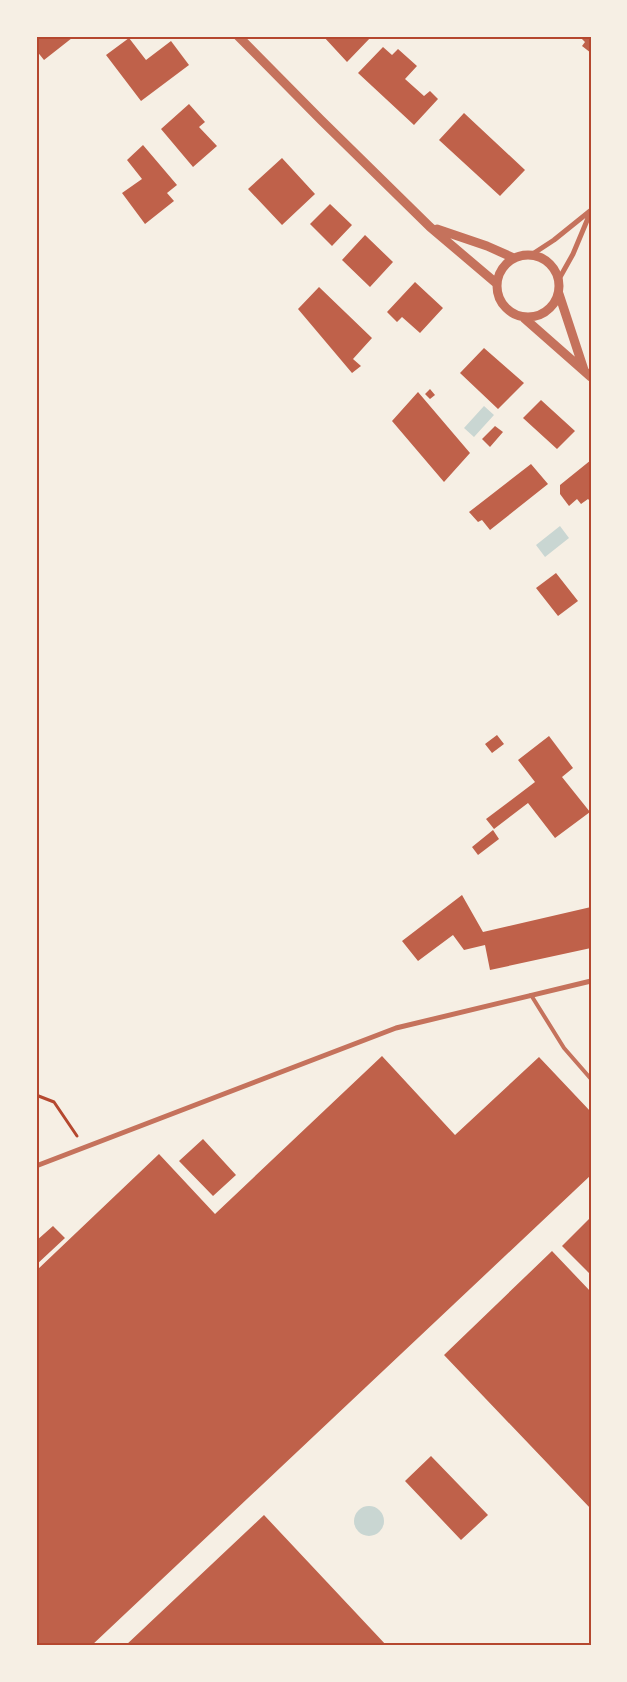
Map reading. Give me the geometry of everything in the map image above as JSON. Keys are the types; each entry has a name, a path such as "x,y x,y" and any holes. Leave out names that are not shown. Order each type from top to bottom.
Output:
{"street":[{"path":"238,36 327,127 430,227 496,283"},
{"path":"530,255 554,240 591,211"},
{"path":"559,278 591,211"},
{"path":"430,227 487,246 514,258"},
{"path":"522,255 540,257 555,269 559,278 559,294 587,374 524,318 512,314 503,306 498,295 496,283 502,268 514,258 522,255"},
{"path":"524,318 539,316 552,308 559,294"},
{"path":"36,1166 396,1028 591,981"}],"lane":[{"path":"531,995 564,1048 591,1079"}],"path":[{"path":"36,1095 54,1102 85,1147"}],"shaded area":[{"path":"484,406 494,415 474,437 464,428"},
{"path":"560,526 569,538 545,557 536,545"},
{"path":"369,1506 375,1507 383,1515 383,1527 375,1535 369,1536 363,1535 355,1527 354,1521 355,1515 363,1507"}],"building":[{"path":"36,36 71,36 72,38 44,60 36,50"},
{"path":"323,36 372,36 347,62"},
{"path":"579,36 591,36 591,53 582,46 585,42"},
{"path":"129,38 146,60 171,41 189,65 141,101 106,55"},
{"path":"383,47 392,55 398,49 417,66 405,79 424,96 430,91 438,99 414,125 358,73"},
{"path":"189,104 205,122 199,127 217,146 193,167 161,129"},
{"path":"464,113 525,170 500,196 439,140"},
{"path":"143,145 177,185 167,193 174,201 145,224 122,193 142,179 127,160"},
{"path":"282,158 315,194 282,225 248,189"},
{"path":"330,204 352,225 332,246 310,224"},
{"path":"365,235 393,262 370,287 342,260"},
{"path":"415,282 443,308 420,333 402,317 397,322 387,312"},
{"path":"319,287 372,338 353,359 361,366 352,373 298,309"},
{"path":"484,348 524,383 498,409 460,373"},
{"path":"430,389 435,395 430,399 425,394"},
{"path":"418,392 470,453 444,482 392,421"},
{"path":"541,400 575,431 557,449 523,418"},
{"path":"495,426 503,432 490,447 482,439"},
{"path":"591,460 591,502 588,499 581,504 577,499 569,506 560,494 560,485"},
{"path":"531,464 548,484 490,530 482,520 478,522 469,512"},
{"path":"556,573 578,601 558,616 536,588"},
{"path":"497,735 504,744 492,753 485,744"},
{"path":"549,736 573,768 562,777 590,812 555,838 528,803 494,829 486,819 535,782 518,760"},
{"path":"493,830 499,839 478,855 472,847"},
{"path":"462,895 483,932 591,907 591,948 490,970 485,945 464,950 453,935 418,961 402,941"},
{"path":"382,1056 455,1135 539,1057 591,1112 591,1175 91,1646 36,1646 36,1271 159,1154 215,1214"},
{"path":"203,1139 236,1175 213,1196 179,1161"},
{"path":"591,1217 591,1275 562,1246"},
{"path":"53,1226 65,1238 36,1265 36,1241"},
{"path":"552,1251 591,1292 591,1509 444,1355"},
{"path":"431,1456 488,1515 461,1540 405,1481"},
{"path":"264,1515 387,1646 125,1646"}]}
